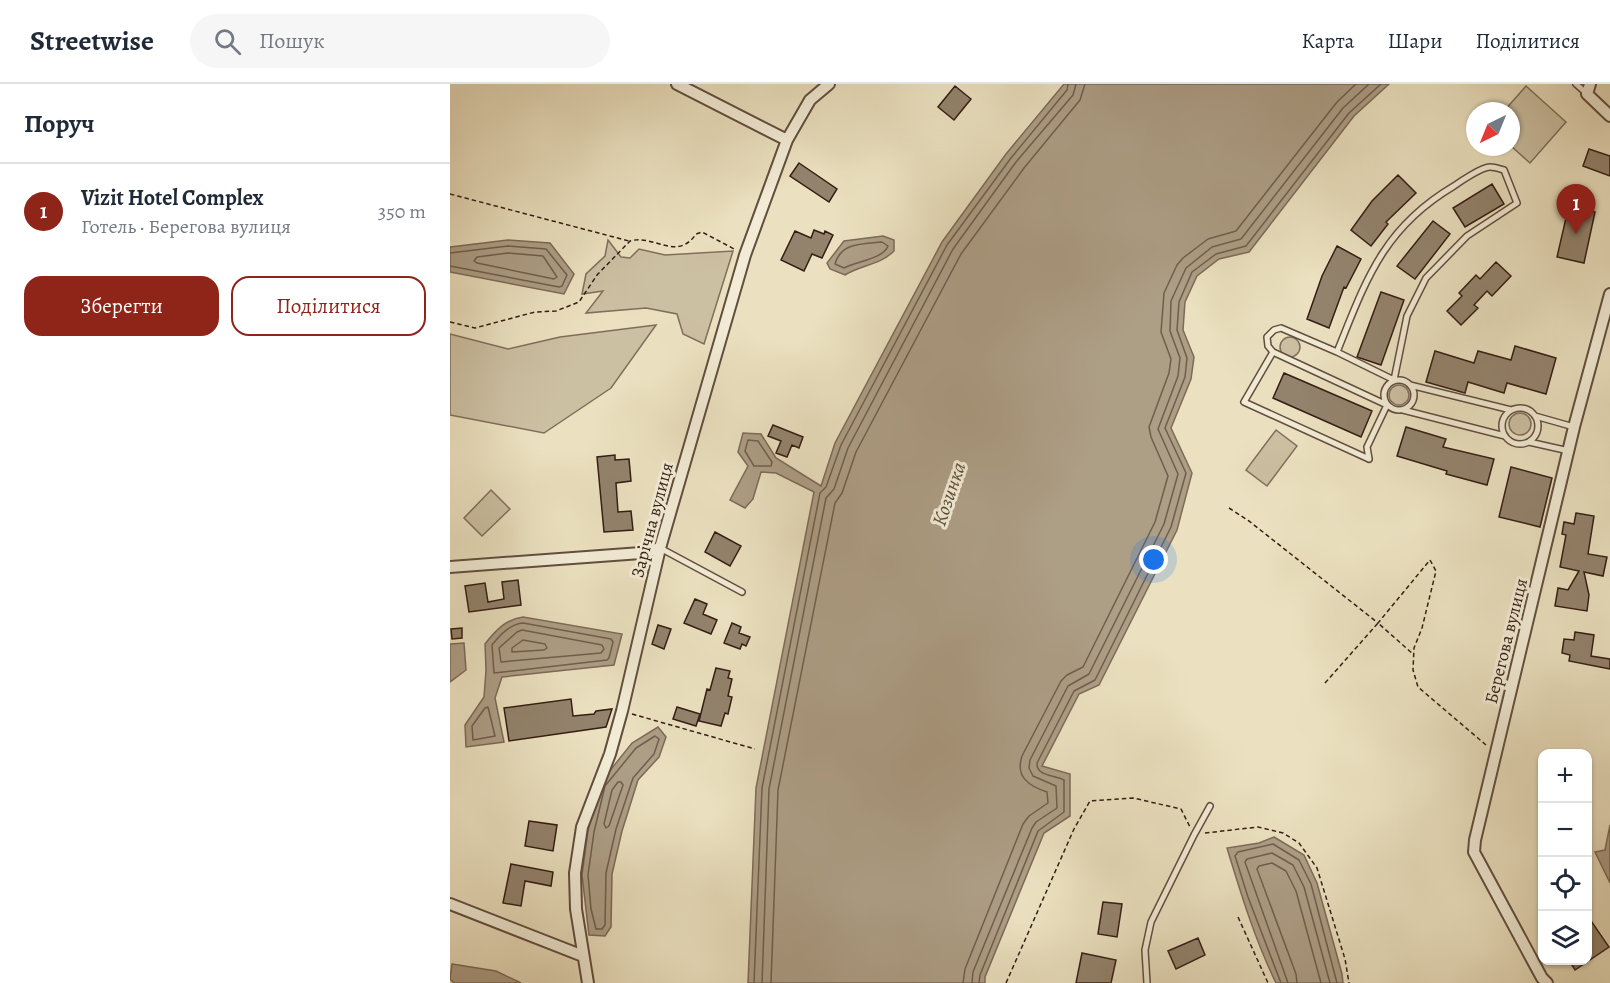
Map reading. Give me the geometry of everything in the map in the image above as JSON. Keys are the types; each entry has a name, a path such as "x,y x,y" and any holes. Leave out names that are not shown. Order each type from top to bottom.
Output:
{"street":[{"path":"677,84 787,140"},
{"name":"Зарічна вулиця","path":"588,983 576,909 577,854 582,827 610,754 660,548 745,255 787,140 810,100 829,84"},
{"path":"1589,89 1610,116"},
{"name":"Берегова вулиця","path":"1547,983 1542,978 1474,852 1475,840 1574,427 1610,294"},
{"path":"450,567 640,553 660,548"},
{"path":"450,904 583,956"}],"lane":[{"path":"1576,84 1589,89"},
{"path":"1273,352 1244,402 1369,459 1367,447 1387,405 1384,391 1394,380 1407,316 1426,278 1467,236 1517,202 1504,170 1489,167 1457,184 1430,200 1405,224 1378,258 1366,280 1337,352"},
{"path":"1511,410 1410,385 1403,380 1394,380 1281,328 1274,330 1267,337 1268,346 1273,352 1395,410 1505,436 1519,444 1529,442 1569,451"},
{"path":"1402,410 1411,404 1413,399 1414,394 1410,385"},
{"path":"1505,436 1504,418 1516,408 1527,409 1535,416 1574,427"},
{"path":"1529,442 1537,433 1535,416"},
{"path":"660,548 742,592"},
{"path":"1147,983 1145,950 1151,922 1210,806"}],"path":[{"path":"450,194 630,241"},
{"path":"450,322 475,328 535,312 556,311 579,302 597,275 630,241 637,239 664,246 681,247 690,242 696,234 702,232 745,255"},
{"path":"1229,508 1249,521 1378,623 1413,654"},
{"path":"1324,683 1430,560 1436,571 1413,654 1413,670 1418,687 1496,753"},
{"path":"622,711 755,749"},
{"path":"1238,918 1268,983"}],"shaded area":[{"path":"1526,86 1566,122 1530,163 1520,154 1520,102 1512,102"},
{"path":"608,240 621,257 630,258 639,249 665,255 733,251 704,344 683,334 677,314 646,308 586,313 603,291 582,294 586,274 605,256"},
{"path":"656,325 611,388 544,433 450,415 450,334 508,349 560,337"},
{"path":"1290,337 1297,340 1300,347 1297,354 1290,357 1283,354 1280,347 1283,340"},
{"path":"1399,385 1406,388 1409,395 1406,402 1399,405 1392,402 1389,395 1392,388"},
{"path":"1516,413 1524,413 1531,420 1531,428 1524,435 1516,435 1509,428 1509,420"},
{"path":"1276,430 1297,446 1267,486 1246,470"},
{"path":"491,490 510,509 482,536 464,518"}],"water":[{"name":"Козинка","path":"1064,84 1389,84 1354,116 1249,252 1219,259 1197,276 1185,302 1183,330 1194,357 1191,379 1171,428 1192,473 1177,530 1099,685 1079,694 1042,766 1070,774 1070,816 1044,833 985,977 985,983 748,983 756,788 814,492 776,473 761,472 753,499 745,508 730,500 748,466 738,452 743,433 761,434 776,458 821,486 835,443 942,242 1006,154"},
{"path":"883,236 894,240 894,251 889,256 845,275 830,269 827,263 844,241"},
{"path":"508,240 550,243 574,274 564,294 450,272 450,247"},
{"path":"523,617 622,634 614,665 502,677 495,698 504,742 466,747 465,725 484,697 485,644 501,626"},
{"path":"464,643 466,670 450,682 450,644"},
{"path":"658,727 666,737 659,757 638,780 622,831 612,874 611,927 605,936 589,935 582,875 588,831 600,783 632,743"},
{"path":"1610,825 1610,883 1595,852 1605,850"},
{"path":"1274,837 1304,855 1317,883 1343,983 1276,983 1268,967 1243,900 1227,848 1259,843"},
{"path":"452,964 496,971 521,983 454,983 450,979"}],"building":[{"path":"955,86 971,99 954,120 938,107"},
{"path":"1589,149 1610,156 1610,176 1583,166"},
{"path":"799,163 837,189 829,202 790,176"},
{"path":"1398,175 1416,193 1386,222 1388,224 1371,246 1351,230 1372,201"},
{"path":"1492,184 1504,204 1465,227 1453,208"},
{"path":"1569,205 1595,212 1584,263 1557,257"},
{"path":"1433,221 1450,234 1415,279 1397,266"},
{"path":"814,230 824,234 825,231 833,235 822,258 812,254 804,271 781,260 795,231 811,238"},
{"path":"1337,246 1361,259 1346,288 1344,287 1329,328 1307,319 1322,276"},
{"path":"1496,262 1511,276 1492,296 1487,291 1474,305 1478,308 1461,325 1447,311 1462,296 1459,293 1476,275 1480,279"},
{"path":"1381,292 1404,300 1381,365 1357,357"},
{"path":"1515,346 1556,358 1546,394 1507,383 1504,393 1468,382 1465,393 1426,382 1435,351 1474,363 1478,351 1511,360"},
{"path":"1284,373 1372,411 1361,437 1273,398"},
{"path":"773,425 803,437 799,448 792,445 787,457 776,453 781,441 768,436"},
{"path":"1406,427 1446,439 1443,447 1494,459 1487,485 1446,474 1447,471 1397,456"},
{"path":"615,455 615,460 629,459 631,481 616,483 618,512 631,511 633,530 604,532 597,457"},
{"path":"1511,467 1552,478 1540,527 1499,517"},
{"path":"1576,513 1594,516 1588,554 1607,557 1603,576 1584,572 1589,595 1587,611 1555,606 1558,588 1568,590 1579,571 1560,567 1566,535 1562,534 1564,522 1574,524"},
{"path":"715,532 741,546 730,566 705,552"},
{"path":"518,580 521,605 469,612 465,586 485,583 488,602 504,599 502,582"},
{"path":"695,599 707,604 703,614 717,620 711,634 684,623"},
{"path":"732,623 741,627 739,633 750,637 746,646 742,644 740,649 724,643"},
{"path":"658,625 671,629 664,649 652,644"},
{"path":"462,628 462,638 452,639 451,629"},
{"path":"1575,632 1594,635 1591,656 1610,659 1610,669 1569,661 1570,655 1562,653 1564,639 1574,640"},
{"path":"716,668 730,671 728,678 732,679 728,696 732,697 728,714 725,713 721,726 699,721 707,689 710,690"},
{"path":"571,699 573,716 612,709 606,727 509,741 504,708"},
{"path":"677,707 700,714 696,726 673,719"},
{"path":"529,821 557,825 553,851 525,846"},
{"path":"511,864 553,872 551,886 525,881 521,906 503,903"},
{"path":"1103,902 1122,904 1117,937 1098,934"},
{"path":"1592,922 1609,947 1592,958"},
{"path":"1198,938 1205,955 1176,969 1168,951"},
{"path":"1082,953 1116,960 1111,983 1076,983"},
{"path":"1572,965 1582,965 1575,970"}],"place":[{"name":"Vizit Hotel Complex","path":"1576,234"}]}
